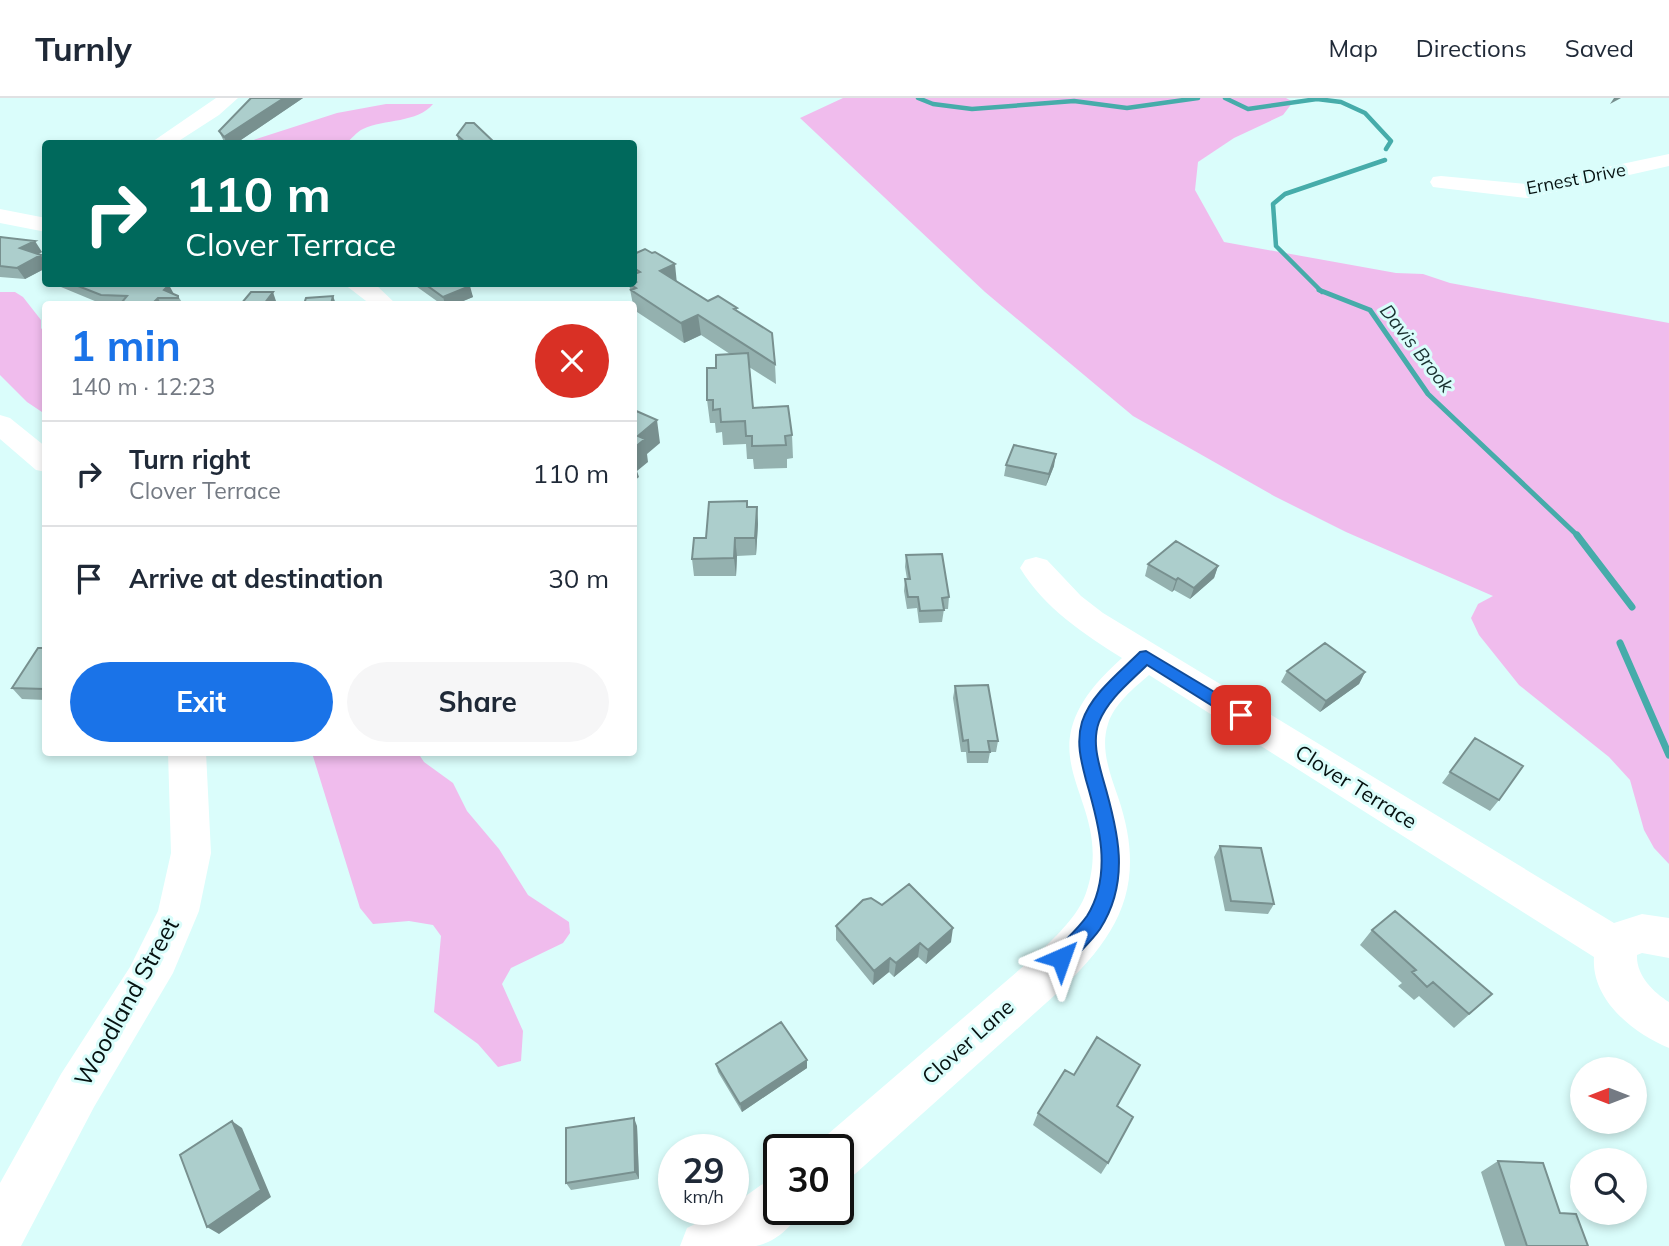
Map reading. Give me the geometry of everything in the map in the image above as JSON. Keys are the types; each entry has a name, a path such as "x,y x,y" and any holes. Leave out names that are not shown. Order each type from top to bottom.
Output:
{"street":[{"path":"165,140 228,98"},
{"name":"Ernest Drive","path":"1441,182 1527,191 1669,160"},
{"path":"0,216 41,219"},
{"path":"362,287 381,301"},
{"path":"0,424 42,460"},
{"name":"Clover Terrace","path":"1036,568 1069,604 1146,657 1616,947"},
{"name":"Clover Lane","path":"854,1143 1049,970 1093,923 1105,900 1111,875 1111,853 1108,827 1087,752 1088,732 1094,712 1106,696 1146,657"},
{"name":"Woodland Street","path":"0,1235 41,1155 139,990 175,919 191,859 187,756"},
{"path":"1669,938 1639,933 1626,938 1616,947 1613,957 1623,988 1639,1007 1669,1026"},
{"path":"705,1246 763,1225"}],"shaded area":[{"path":"843,98 1286,98 1293,102 1283,115 1234,138 1198,162 1195,190 1224,242 1396,273 1423,274 1450,283 1669,323 1669,864 1654,848 1644,830 1630,780 1609,757 1519,685 1479,635 1471,618 1478,604 1493,596 1346,532 1274,496 1133,416 985,292 800,118"},
{"path":"386,104 433,104 419,115 363,129 349,140 253,140 337,113"},
{"path":"0,292 15,292 23,297 41,320 42,412 27,402 0,375"},
{"path":"313,756 420,756 424,762 453,783 467,811 499,849 528,895 569,922 570,933 563,943 511,968 502,984 523,1031 521,1061 498,1067 478,1044 434,1012 441,936 433,925 409,921 373,924 360,908"}],"building":[{"path":"251,98 284,98 224,137 219,131"},
{"path":"466,123 474,123 492,140 463,140 457,135"},
{"path":"0,237 35,241 20,248 41,255 17,268 0,266"},
{"path":"645,249 655,252 675,264 660,271 708,301 718,296 772,333 775,364 698,315 681,323 631,290 637,287 637,273 640,272 637,270 637,253"},
{"path":"81,287 167,287 164,290 178,298 123,301 127,296 101,295"},
{"path":"429,287 468,287 443,297"},
{"path":"251,292 273,292 266,301 244,301"},
{"path":"333,296 332,301 305,301 306,298"},
{"path":"748,353 753,408 788,406 792,435 785,436 786,445 752,446 752,436 746,436 745,421 721,422 720,409 713,410 713,400 707,400 707,368 716,368 716,355"},
{"path":"637,411 657,420 638,436 645,439 637,446"},
{"path":"1014,445 1056,454 1049,474 1006,465"},
{"path":"747,501 747,507 757,507 755,538 735,538 734,558 692,559 694,538 706,538 709,502"},
{"path":"1176,541 1218,566 1194,588 1148,564"},
{"path":"942,554 949,597 942,598 944,610 920,611 918,597 908,597 905,579 910,579 906,555"},
{"path":"1325,643 1365,672 1326,701 1287,671"},
{"path":"38,648 42,648 42,689 12,688"},
{"path":"988,685 998,741 988,741 990,752 969,752 968,740 963,741 955,686"},
{"path":"1475,738 1523,766 1499,800 1450,772"},
{"path":"1220,846 1261,848 1274,904 1231,901"},
{"path":"909,884 953,928 928,950 920,943 896,963 890,958 874,971 836,926 863,900 871,898 882,905"},
{"path":"1395,911 1492,994 1469,1014 1433,982 1427,987 1412,972 1416,970 1372,930"},
{"path":"781,1022 807,1060 740,1104 716,1064"},
{"path":"1097,1037 1140,1065 1117,1106 1133,1117 1108,1163 1038,1113 1065,1070 1074,1075"},
{"path":"634,1118 635,1172 566,1183 566,1128"},
{"path":"232,1121 261,1190 207,1227 180,1155"},
{"path":"1498,1161 1543,1163 1560,1213 1570,1214 1570,1225 1580,1225 1588,1246 1527,1246"}],"waterway":[{"name":"Davis Brook","path":"918,98 933,104 972,109 1074,101 1127,108 1198,98"},
{"name":"Davis Brook","path":"1225,98 1248,109 1317,99 1341,102 1365,113 1391,141 1386,149"},
{"name":"Davis Brook","path":"1321,291 1276,246 1273,204 1285,194 1385,160"},
{"name":"Davis Brook","path":"1321,291 1370,310 1428,394 1577,535"},
{"name":"Davis Brook","path":"1577,535 1632,607"},
{"name":"Davis Brook","path":"1620,643 1669,755"}],"route":[{"path":"1061,958 1093,923 1105,900 1111,875 1108,827 1087,752 1088,732 1094,712 1106,696 1146,657 1241,715"}]}
